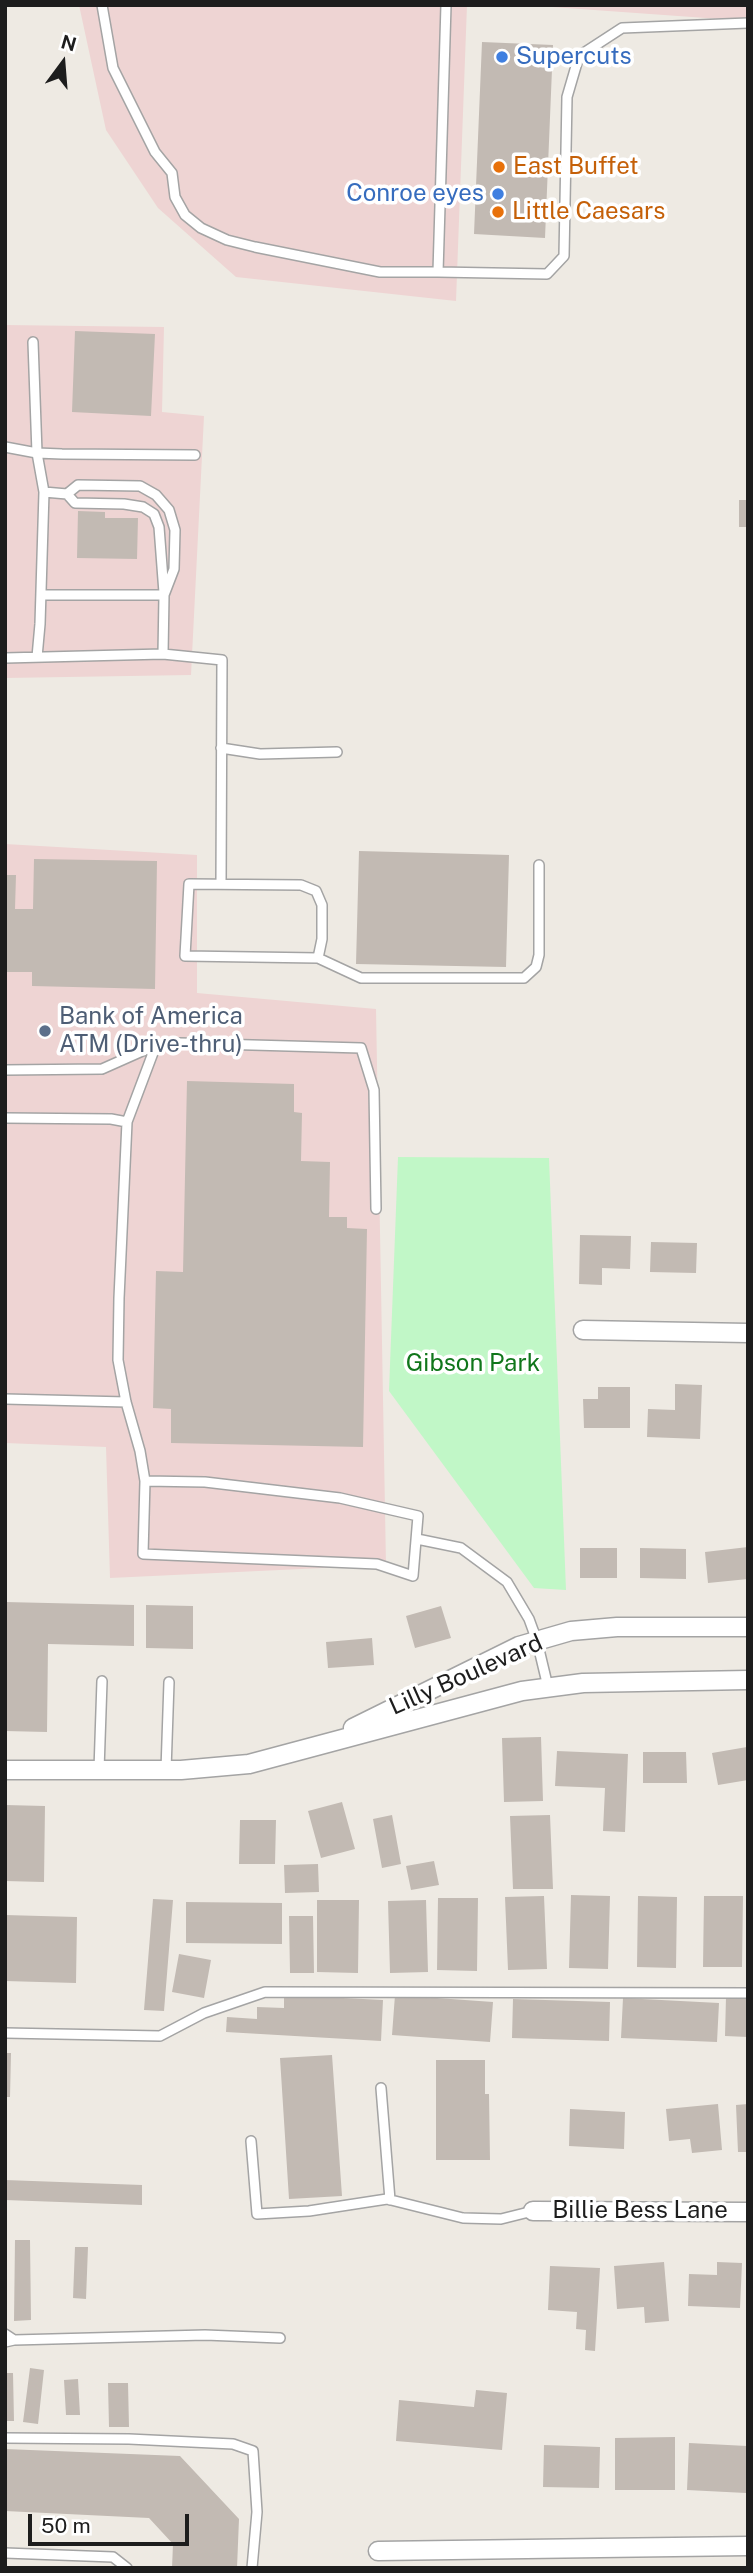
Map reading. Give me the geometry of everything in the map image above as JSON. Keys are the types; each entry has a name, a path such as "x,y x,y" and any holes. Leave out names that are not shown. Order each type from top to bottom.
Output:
{"street":[{"path":"583,1330 748,1333"},
{"name":"Lilly Boulevard","path":"317,1746 519,1646 537,1641 571,1632 617,1627 748,1627"},
{"name":"Lilly Boulevard","path":"5,1770 166,1770 249,1764 522,1691 583,1683 748,1680"},
{"name":"Billie Bess Lane","path":"533,2211 748,2212"},
{"path":"378,2552 748,2546"}],"lane":[{"path":"102,5 113,68 155,152 172,173 175,197 185,215 201,228 227,240 380,272 547,274 564,256 567,97 579,56 622,28 748,23"},
{"path":"438,272 446,5"},
{"path":"33,342 37,453 44,492 37,657"},
{"path":"5,447 37,453 195,455"},
{"path":"67,494 78,485 140,486 156,495 169,510 175,530 174,569 164,595"},
{"path":"44,492 67,494 75,503 124,504 154,513 159,527 164,595 163,654"},
{"path":"41,595 164,595"},
{"path":"5,658 163,654 222,660 221,884"},
{"path":"221,748 260,754 337,752"},
{"path":"318,958 322,905 316,891 301,885 189,884 185,956 318,958 361,978 524,978 537,967 539,956 539,865"},
{"path":"5,1069 102,1069 156,1045 180,1043 362,1048 374,1090 376,1209"},
{"path":"145,1481 205,1482 340,1498 418,1516 412,1576 377,1564 144,1554 145,1481 140,1451 126,1402 118,1348 128,1122 156,1045"},
{"path":"5,1118 111,1119 128,1122"},
{"path":"5,1399 126,1402"},
{"path":"416,1539 461,1548 507,1582 529,1619 548,1687"},
{"path":"99,1770 102,1681"},
{"path":"166,1770 169,1682"},
{"path":"5,2033 160,2036 204,2013 264,1992 748,1993"},
{"path":"381,2088 390,2200"},
{"path":"251,2141 257,2214 309,2211 390,2200 463,2218 501,2219 533,2211"},
{"path":"5,2334 10,2341 205,2335 280,2338"},
{"path":"5,2438 220,2443 253,2451 257,2512 253,2568"},
{"path":"5,2553 113,2557 127,2568"}],"shaded area":[{"path":"79,5 467,5 456,301 236,277 158,208 106,130"},
{"path":"524,5 748,5 748,21"},
{"path":"5,325 164,327 162,412 204,416 191,675 5,678"},
{"path":"5,844 197,855 197,993 376,1009 386,1565 110,1578 106,1447 5,1443"}],"green space":[{"name":"Gibson Park","path":"398,1157 549,1158 566,1590 534,1588 389,1391"}],"building":[{"path":"482,42 553,45 545,238 474,234"},
{"path":"75,331 155,334 151,416 72,412"},
{"path":"739,500 748,500 748,527 739,527"},
{"path":"78,511 105,512 105,518 138,518 137,559 77,558"},
{"path":"359,851 509,855 506,967 356,964"},
{"path":"34,859 157,861 155,989 32,986 32,972 5,972 5,875 16,875 15,909 33,909"},
{"path":"187,1081 294,1084 294,1112 302,1113 301,1161 330,1162 329,1217 347,1217 347,1228 367,1229 363,1447 171,1443 171,1409 153,1408 156,1271 183,1272"},
{"path":"580,1235 631,1236 630,1269 602,1268 602,1285 579,1284"},
{"path":"651,1242 697,1243 696,1273 650,1272"},
{"path":"675,1384 702,1385 700,1439 647,1437 648,1409 675,1410"},
{"path":"598,1387 630,1387 630,1428 584,1428 583,1399 598,1399"},
{"path":"748,1547 748,1579 708,1583 705,1552"},
{"path":"580,1548 617,1548 617,1578 580,1578"},
{"path":"640,1548 686,1549 686,1579 640,1578"},
{"path":"5,1602 134,1605 134,1646 48,1644 47,1732 5,1731"},
{"path":"146,1605 193,1606 193,1649 146,1648"},
{"path":"441,1606 451,1638 415,1648 406,1616"},
{"path":"372,1638 374,1665 328,1668 326,1642"},
{"path":"541,1737 543,1801 504,1802 502,1738"},
{"path":"747,1747 748,1780 718,1785 712,1753"},
{"path":"557,1751 628,1754 625,1832 603,1831 605,1788 555,1786"},
{"path":"643,1752 686,1752 687,1783 643,1783"},
{"path":"342,1802 355,1849 321,1858 308,1811"},
{"path":"5,1805 45,1806 44,1882 5,1881"},
{"path":"392,1815 401,1864 382,1868 373,1819"},
{"path":"550,1815 553,1889 513,1889 510,1816"},
{"path":"240,1820 276,1820 275,1864 239,1864"},
{"path":"434,1861 439,1885 411,1890 406,1866"},
{"path":"318,1864 319,1892 285,1893 284,1865"},
{"path":"571,1895 610,1896 608,1969 569,1968"},
{"path":"544,1896 547,1969 508,1970 505,1897"},
{"path":"638,1896 677,1897 676,1968 637,1967"},
{"path":"704,1896 743,1896 742,1967 703,1967"},
{"path":"438,1898 478,1898 477,1971 437,1970"},
{"path":"153,1899 173,1900 164,2011 144,2010"},
{"path":"317,1900 359,1900 358,1973 317,1972"},
{"path":"426,1900 428,1972 390,1973 388,1901"},
{"path":"186,1902 282,1903 282,1944 186,1943"},
{"path":"5,1915 77,1917 76,1983 5,1981"},
{"path":"289,1916 313,1916 314,1973 290,1973"},
{"path":"179,1954 211,1960 204,1998 172,1992"},
{"path":"284,1995 383,2000 381,2041 226,2032 227,2017 257,2019 257,2007 284,2008"},
{"path":"395,1995 493,2002 490,2042 392,2035"},
{"path":"726,1997 748,1998 748,2037 725,2036"},
{"path":"623,1998 719,2003 717,2042 621,2038"},
{"path":"513,1999 610,2002 609,2041 512,2038"},
{"path":"5,2053 11,2053 10,2097 5,2097"},
{"path":"332,2055 342,2196 289,2199 280,2058"},
{"path":"436,2060 485,2060 485,2094 489,2094 490,2160 436,2160"},
{"path":"718,2104 722,2150 692,2153 690,2139 669,2141 666,2109"},
{"path":"748,2104 748,2152 738,2152 736,2105"},
{"path":"570,2109 625,2112 624,2149 569,2146"},
{"path":"5,2180 142,2185 142,2205 5,2200"},
{"path":"15,2240 30,2240 31,2320 14,2321"},
{"path":"75,2247 88,2247 86,2299 73,2298"},
{"path":"664,2262 669,2321 645,2323 644,2307 617,2309 614,2266"},
{"path":"717,2262 742,2263 740,2308 688,2306 689,2274 717,2275"},
{"path":"550,2266 600,2268 595,2351 585,2350 586,2330 576,2329 577,2312 548,2310"},
{"path":"30,2368 44,2370 38,2424 23,2422"},
{"path":"5,2373 13,2373 14,2421 5,2421"},
{"path":"78,2379 80,2415 66,2415 64,2380"},
{"path":"108,2383 128,2383 129,2427 109,2427"},
{"path":"476,2390 507,2393 502,2450 396,2441 399,2400 474,2407"},
{"path":"675,2437 675,2490 615,2490 615,2438"},
{"path":"689,2443 747,2446 746,2493 687,2490"},
{"path":"544,2445 600,2447 599,2488 543,2487"},
{"path":"5,2449 180,2456 239,2519 237,2568 172,2568 173,2544 149,2518 5,2511"}],"place":[{"name":"Supercuts","path":"502,57"},
{"name":"East Buffet","path":"499,167"},
{"name":"Conroe eyes","path":"498,194"},
{"name":"Little Caesars","path":"498,212"},
{"name":"Bank of America ATM (Drive-thru)","path":"45,1031"}]}
